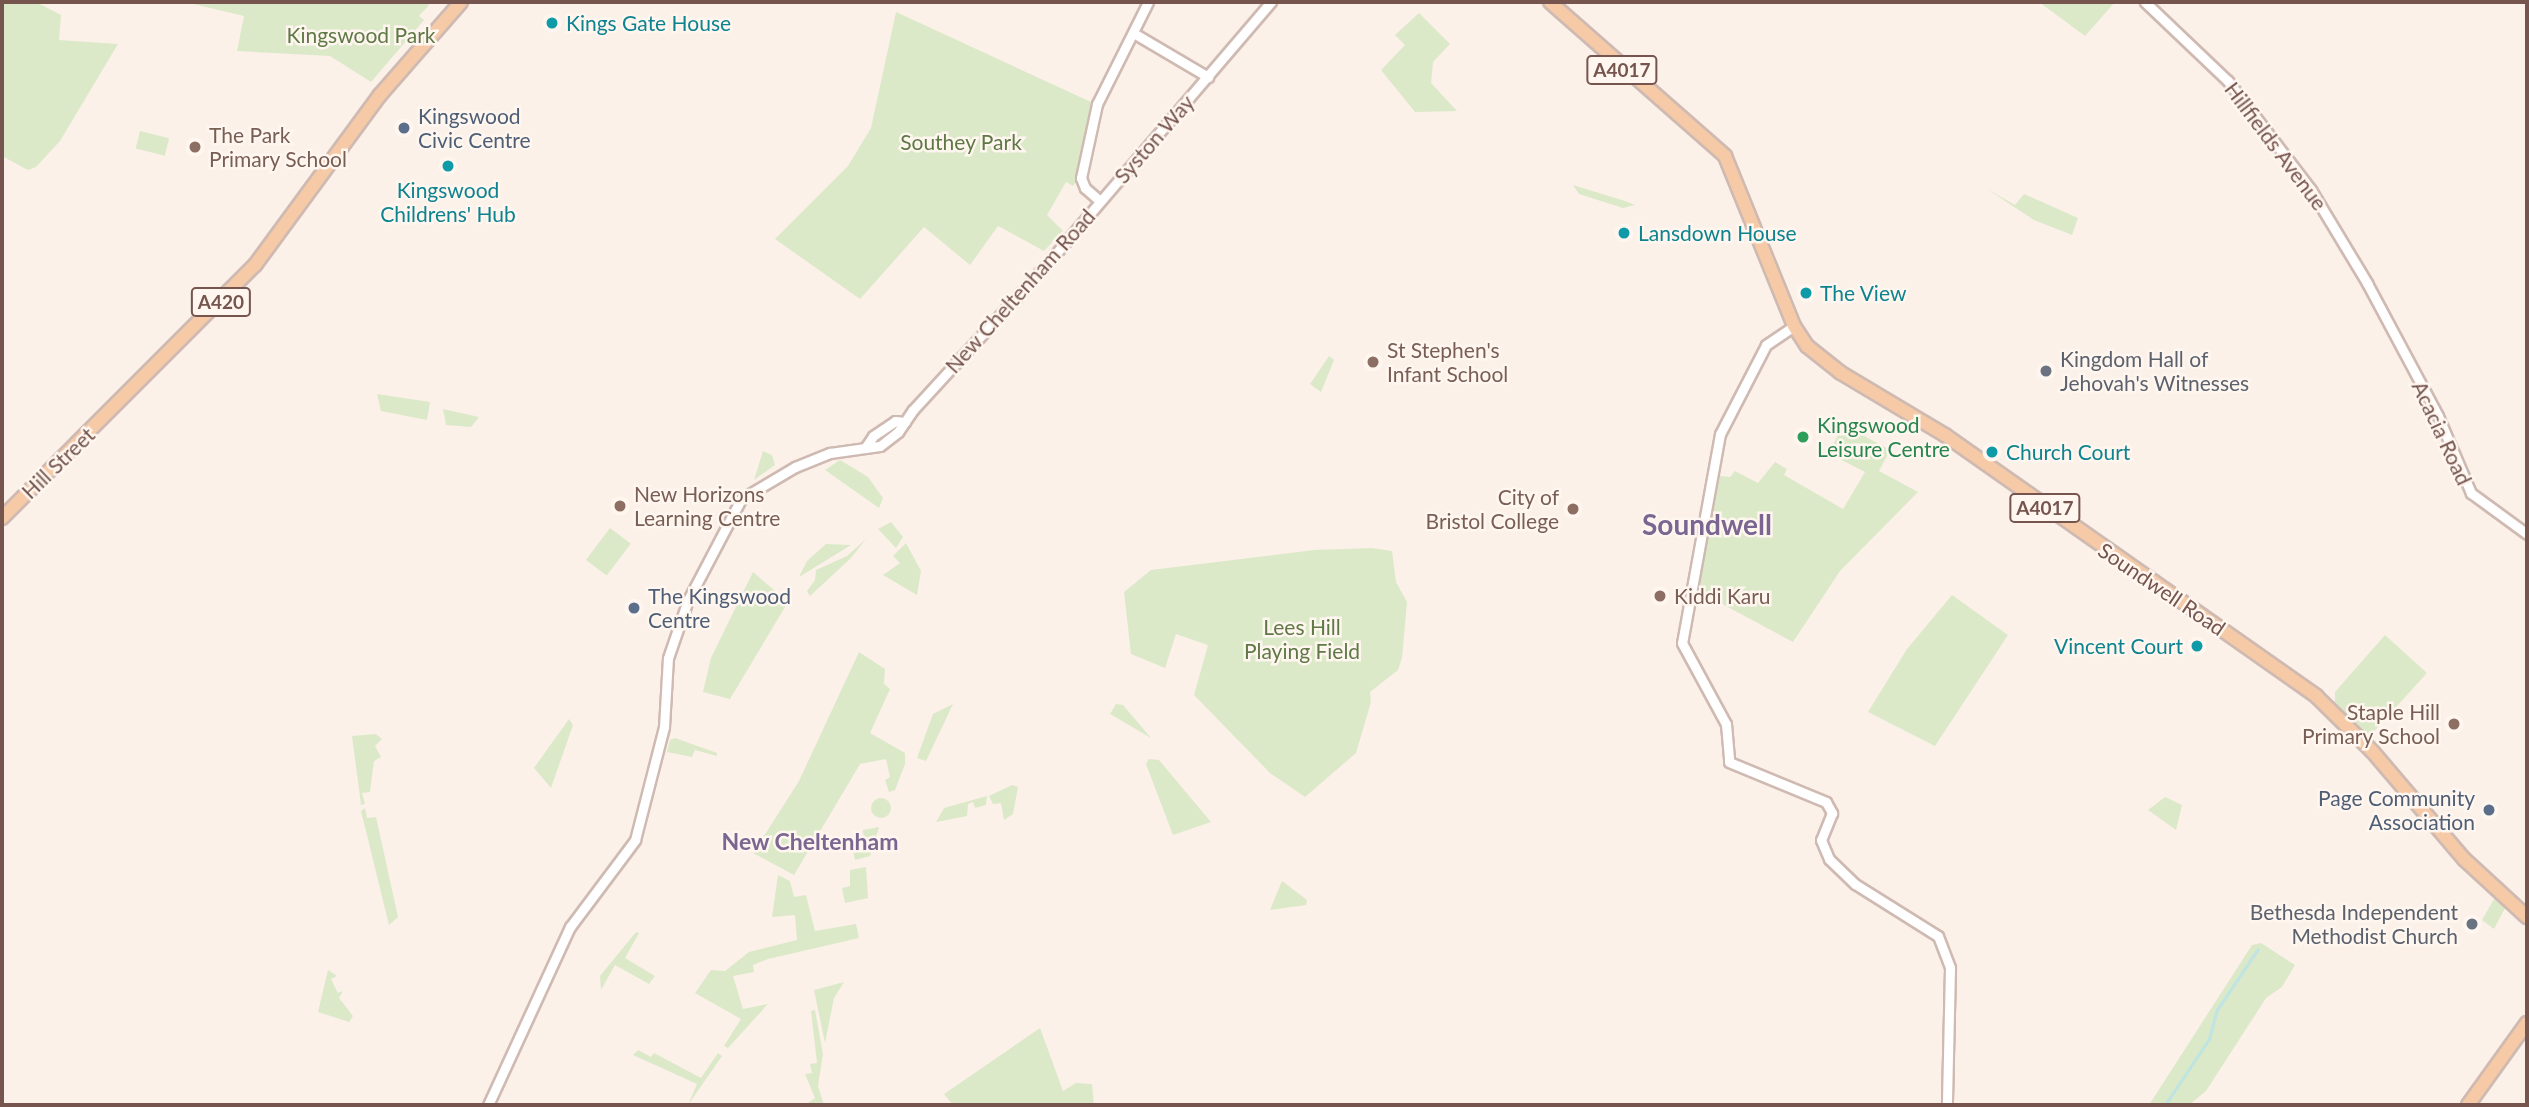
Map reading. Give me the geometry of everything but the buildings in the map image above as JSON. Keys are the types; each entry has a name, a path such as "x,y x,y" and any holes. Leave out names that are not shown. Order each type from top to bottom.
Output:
{"main road":[{"name":"Hill Street","path":"2,518 255,265 380,95 461,2"},
{"name":"Soundwell Road","path":"1550,2 1725,156 1794,326 1822,360 1945,435 2316,696 2372,751 2464,859 2527,917"},
{"path":"2468,1105 2527,1023"}],"street":[{"name":"New Cheltenham Road","path":"488,1105 570,927 635,841 664,727 668,658 688,600 741,499 795,467 830,453 883,443 905,422 1100,201 1082,184 1085,155 1107,77 1135,34 1149,2"},
{"name":"Syston Way","path":"1100,201 1271,2"},
{"name":"Hillfields Avenue","path":"2145,2 2228,81 2330,216 2381,310"},
{"name":"Syston Way","path":"1135,34 1208,77"},
{"name":"Acacia Road","path":"2381,310 2438,416 2471,493 2527,534"},
{"path":"1794,326 1766,345 1720,434 1682,622 1685,654 1726,724 1729,762 1826,802 1832,813 1821,841 1829,859 1855,884 1938,936 1950,968 1947,1105"}],"green space":[{"path":"2,2 36,2 61,15 59,40 118,44 60,141 36,167 28,170 2,156"},
{"name":"Kingswood Park","path":"185,2 426,2 429,5 419,16 424,20 371,82 330,56 237,51 244,16"},
{"path":"2039,2 2115,2 2085,36"},
{"name":"Southey Park","path":"896,12 1091,102 1078,179 1073,186 1066,182 1047,215 1063,231 1044,251 998,226 970,265 924,227 860,299 775,239 848,166 871,128"},
{"path":"1419,13 1450,44 1433,62 1431,83 1457,111 1415,112 1381,70 1405,45 1395,35"},
{"path":"140,131 169,138 165,156 136,148"},
{"path":"1573,185 1635,205 1623,208 1579,194"},
{"path":"1987,189 2015,205 2024,194 2078,218 2072,235 2034,220"},
{"path":"1329,356 1334,360 1321,392 1310,384"},
{"path":"377,394 430,402 427,420 381,411"},
{"path":"443,409 479,417 471,427 446,425"},
{"path":"1844,425 1890,450 1879,471 1918,492 1840,571 1793,642 1696,590 1720,476 1730,477 1735,471 1758,483 1775,462 1787,469 1784,475 1843,509 1865,472 1828,453"},
{"path":"763,451 772,455 775,465 754,480"},
{"path":"840,460 868,477 883,498 879,508 825,470"},
{"path":"891,522 903,537 896,548 878,529"},
{"path":"610,528 631,544 607,576 586,560"},
{"path":"866,539 851,558 810,596 807,591 815,580 816,570 847,556"},
{"path":"906,543 921,571 917,595 883,575 900,563 893,556"},
{"path":"826,544 851,545 799,577 807,561"},
{"name":"Lees Hill Playing Field","path":"1372,548 1392,551 1396,582 1407,602 1402,658 1398,670 1370,692 1371,702 1356,753 1305,797 1270,773 1194,695 1208,645 1176,634 1165,668 1131,654 1124,592 1151,570 1314,550"},
{"path":"753,572 788,602 730,699 703,692 711,658"},
{"path":"1952,595 2008,635 1935,746 1868,712 1907,649"},
{"path":"2385,635 2427,673 2367,739 2335,707 2335,692"},
{"path":"859,652 885,669 884,684 890,689 870,733 905,753 905,764 895,790 889,792 885,780 890,777 886,759 860,764 794,875 753,853 799,781"},
{"path":"953,704 926,761 917,758 933,714"},
{"path":"1116,704 1123,705 1151,738 1110,714"},
{"path":"569,719 573,725 551,788 534,768"},
{"path":"376,734 382,739 375,746 381,757 374,761 370,792 362,793 365,804 361,805 352,736"},
{"path":"675,738 717,753 717,756 695,750 692,757 667,752 670,740"},
{"path":"1149,759 1159,760 1211,822 1173,835 1146,764"},
{"path":"1012,785 1018,787 1013,814 1004,820 1001,803 993,804 989,796"},
{"path":"987,796 986,805 975,808 973,802 968,804 967,816 936,822 944,808"},
{"path":"2165,797 2182,805 2176,830 2148,810"},
{"path":"881,798 888,801 891,808 888,815 881,818 874,815 871,808 874,801"},
{"path":"365,808 367,818 376,817 398,917 389,925 361,811"},
{"path":"879,827 870,856 855,860 851,842 864,840 863,830"},
{"path":"866,867 868,898 845,903 842,888 850,886 850,870"},
{"path":"778,875 790,881 794,897 806,895 815,931 856,924 859,938 768,959 753,965 754,972 733,976 743,1009 768,1004 728,1048 724,1046 741,1019 695,993 711,970 725,971 749,952 797,940 795,915 772,917"},
{"path":"1282,881 1307,900 1306,905 1270,910"},
{"path":"2494,899 2505,908 2494,929 2482,920"},
{"path":"636,932 639,933 625,958 655,976 649,984 615,965 601,990 600,976"},
{"path":"2261,943 2295,965 2282,987 2266,998 2206,1091 2189,1105 2149,1105 2252,945"},
{"path":"328,970 337,976 331,979 338,993 343,991 339,998 353,1016 349,1022 318,1012"},
{"path":"844,982 834,998 825,1043 814,990"},
{"path":"815,1010 823,1054 818,1086 824,1105 805,1105 815,1098 805,1074 812,1073 810,1064 817,1063 811,1011"},
{"path":"1040,1028 1063,1091 1076,1083 1092,1084 1094,1105 953,1105 944,1094"},
{"path":"638,1050 651,1057 654,1053 701,1078 718,1053 722,1056 688,1105 697,1084 633,1055"}],"waterway":[{"path":"2165,1105 2209,1039 2217,1010 2258,949"}],"place":[{"name":"Kings Gate House","path":"552,23"},
{"name":"Kingswood Civic Centre","path":"404,128"},
{"name":"The Park Primary School","path":"195,147"},
{"name":"Kingswood Childrens' Hub","path":"448,166"},
{"name":"Lansdown House","path":"1624,233"},
{"name":"The View","path":"1806,293"},
{"name":"St Stephen's Infant School","path":"1373,362"},
{"name":"Kingdom Hall of Jehovah's Witnesses","path":"2046,371"},
{"name":"Kingswood Leisure Centre","path":"1803,437"},
{"name":"Church Court","path":"1992,452"},
{"name":"New Horizons Learning Centre","path":"620,506"},
{"name":"City of Bristol College","path":"1573,509"},
{"name":"Kiddi Karu","path":"1660,596"},
{"name":"The Kingswood Centre","path":"634,608"},
{"name":"Vincent Court","path":"2197,646"},
{"name":"Staple Hill Primary School","path":"2454,724"},
{"name":"Page Community Association","path":"2489,810"},
{"name":"Bethesda Independent Methodist Church","path":"2472,924"}],"district":[{"name":"Soundwell","path":"1707,524"},
{"name":"New Cheltenham","path":"810,841"}]}
